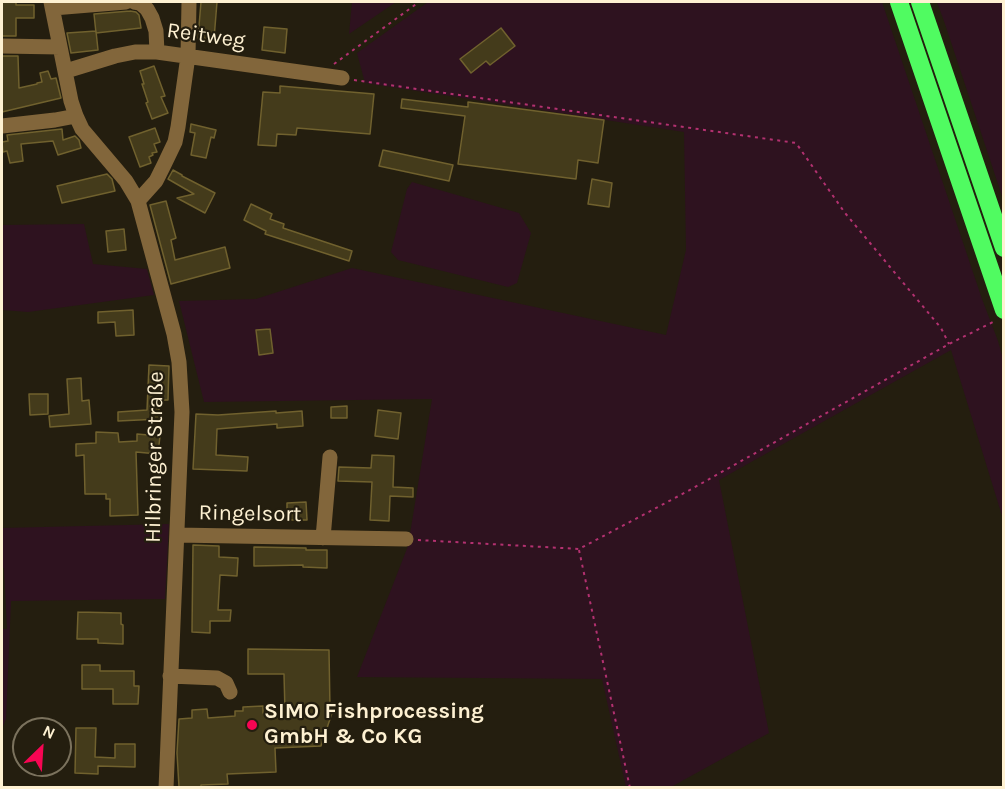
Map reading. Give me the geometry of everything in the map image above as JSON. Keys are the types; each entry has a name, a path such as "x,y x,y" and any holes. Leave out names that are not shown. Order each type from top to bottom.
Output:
{"highway":[{"path":"899,2 1001,302"},
{"path":"920,2 1004,248"}],"street":[{"name":"Hilbringer Straße","path":"126,2 52,5 76,116 82,129 126,182 138,201 174,334 179,362 182,412 166,788"},
{"path":"134,2 140,3 147,9 152,18 156,31 157,52"},
{"path":"138,201 156,181 174,142 183,100 188,56 189,2"},
{"path":"2,46 60,47"},
{"name":"Reitweg","path":"66,71 115,56 135,52 157,52 342,78"},
{"path":"2,126 76,116"},
{"name":"Ringelsort","path":"323,538 330,457"},
{"name":"Ringelsort","path":"177,535 406,539"},
{"path":"170,676 217,678 226,683 230,692"}],"path":[{"path":"324,75 332,65 419,2"},
{"path":"342,78 795,143 845,213 941,328 949,344"},
{"path":"406,539 579,549 806,426 949,344 1004,317"},
{"path":"579,549 630,788"}],"shaded area":[{"path":"352,2 396,2 349,34"},
{"path":"428,2 882,2 998,341 1003,359 1003,519 951,350 719,480 769,733 671,787 626,787 602,679 357,677 408,546 432,399 204,402 179,301 256,299 352,268 666,335 686,250 684,132 365,83 357,53"},
{"path":"937,2 1003,2 1003,199 945,24"},
{"path":"412,182 519,213 531,233 517,283 508,287 398,260 391,252 407,189"},
{"path":"84,224 93,264 147,269 154,295 28,312 2,310 2,225"},
{"path":"169,524 165,599 11,601 6,719 2,729 2,629 7,629 4,568 2,568 2,528"}],"building":[{"path":"2,2 34,5 34,18 16,18 16,36 2,36"},
{"path":"201,2 217,2 214,39 198,38"},
{"path":"130,11 139,15 141,28 96,33 94,14"},
{"path":"264,27 287,29 285,53 262,50"},
{"path":"501,28 515,46 490,65 486,61 471,73 460,59"},
{"path":"96,31 98,50 71,53 67,33"},
{"path":"2,56 18,56 19,88 42,82 40,73 48,71 51,79 56,78 61,98 2,112"},
{"path":"154,66 165,96 161,97 168,113 152,119 146,103 148,102 140,71"},
{"path":"280,86 374,94 370,134 297,128 296,135 277,134 276,146 258,145 263,92 280,93"},
{"path":"402,99 468,107 468,102 604,120 598,163 578,160 576,179 458,164 465,116 401,108"},
{"path":"191,124 216,130 214,138 211,137 206,158 191,155 195,133 190,132"},
{"path":"155,128 160,142 154,144 157,152 152,153 153,155 149,157 151,163 140,167 129,137"},
{"path":"62,129 63,140 75,136 81,148 58,155 53,141 21,144 23,161 10,163 7,151 3,152 2,142 8,141 7,135"},
{"path":"383,150 453,165 449,181 379,166"},
{"path":"173,170 215,193 205,213 177,198 194,194 168,179"},
{"path":"107,174 112,179 115,191 62,203 57,186"},
{"path":"592,179 612,183 609,207 588,204"},
{"path":"166,201 176,238 171,240 175,260 225,247 230,268 171,284 150,205"},
{"path":"251,204 272,214 270,219 284,224 283,228 352,251 349,261 265,234 266,231 244,220"},
{"path":"124,229 126,250 108,252 106,231"},
{"path":"133,310 134,335 116,336 115,322 98,323 98,312"},
{"path":"270,329 273,353 259,355 256,330"},
{"path":"149,365 169,366 168,400 158,400 160,419 118,421 118,412 147,410"},
{"path":"81,378 82,401 89,400 91,424 50,427 49,416 69,414 67,379"},
{"path":"29,394 48,394 48,414 30,415"},
{"path":"347,406 347,418 331,418 331,407"},
{"path":"378,410 401,413 398,439 375,436"},
{"path":"276,411 276,413 302,411 303,426 277,428 277,424 217,429 216,455 248,457 247,471 193,469 196,414 218,415"},
{"path":"96,432 118,433 119,442 137,441 137,434 160,436 158,454 136,452 138,515 110,516 110,499 106,499 106,494 85,494 84,455 76,456 76,444 96,443"},
{"path":"372,455 394,456 393,487 413,488 413,497 390,496 389,521 370,520 372,482 338,481 339,467 371,468"},
{"path":"306,502 307,520 287,520 287,503"},
{"path":"193,545 219,546 219,557 238,558 237,576 220,575 218,610 231,610 230,621 210,621 210,633 192,632"},
{"path":"254,547 327,550 327,568 303,567 303,565 254,566"},
{"path":"78,612 121,613 123,644 98,643 98,639 77,639"},
{"path":"248,649 329,650 330,710 333,710 321,746 275,748 276,772 227,774 228,784 201,785 201,788 179,787 177,753 179,719 192,718 192,710 207,709 208,718 235,716 235,711 243,711 243,707 263,706 263,713 285,712 284,674 248,674"},
{"path":"82,665 100,665 100,671 134,671 134,686 139,686 138,704 113,704 113,689 82,689"},
{"path":"76,728 96,728 95,757 115,758 115,744 135,744 135,767 98,766 98,774 75,773"}],"place":[{"name":"SIMO Fishprocessing GmbH & Co KG","path":"252,725"}]}
